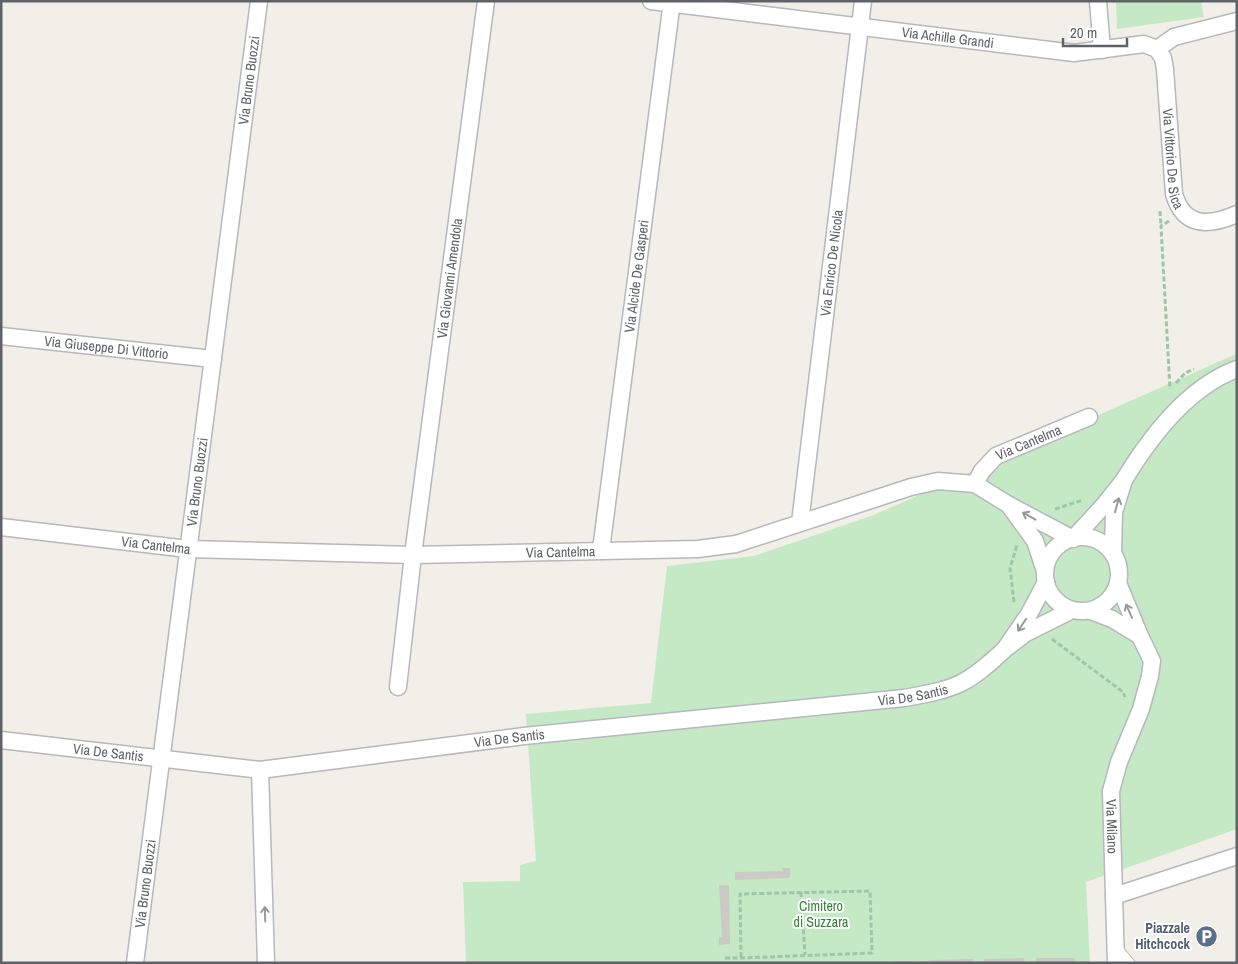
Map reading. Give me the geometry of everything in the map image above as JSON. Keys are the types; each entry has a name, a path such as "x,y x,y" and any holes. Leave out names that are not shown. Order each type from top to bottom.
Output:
{"street":[{"name":"Via Bruno Buozzi","path":"134,963 259,1"},
{"name":"Via Giovanni Amendola","path":"398,687 413,555 486,1"},
{"name":"Via Achille Grandi","path":"651,1 1074,54 1144,44 1157,49"},
{"name":"Via Enrico De Nicola","path":"800,523 863,1"},
{"path":"1098,1 1102,50"},
{"name":"Via Alcide De Gasperi","path":"600,550 671,2"},
{"path":"1157,49 1174,37 1237,21"},
{"name":"Via Vittorio De Sica","path":"1157,49 1163,58 1165,70 1174,194 1178,206 1188,218 1201,222 1223,220 1237,214"},
{"name":"Via Giuseppe Di Vittorio","path":"1,336 213,359"},
{"path":"1005,649 1029,614 1046,577 1054,550 1073,538 1105,504 1168,420 1205,384 1237,369"},
{"name":"Via Cantelma","path":"1,527 188,549 413,555 698,549 736,544 911,487 938,481 975,484 982,471 996,456 1089,417"},
{"path":"1113,553 1114,512 1124,480"},
{"path":"975,484 1009,505 1073,538 1094,539 1105,545 1113,553 1118,564 1118,583 1111,599 1091,611"},
{"path":"1009,505 1035,542 1050,593 1058,602 1072,610 1091,611 1112,619 1140,636"},
{"name":"Via Milano","path":"1116,955 1111,792 1119,762 1141,709 1152,661 1118,583"},
{"path":"1005,649 1026,633 1072,610"},
{"name":"Via De Santis","path":"1,740 161,757 260,770 524,736 904,698 959,686 978,674 1005,649"},
{"path":"260,770 266,963"},
{"path":"1114,896 1237,856"}],"lane":[{"path":"1116,955 1130,963"}],"path":[{"path":"1159,207 1160,226"},
{"path":"725,958 741,958 872,952 870,891 740,894 741,958"},
{"path":"801,892 805,955"}],"green space":[{"path":"1116,1 1201,1 1204,17 1117,29"},
{"name":"Cimitero di Suzzara","path":"1236,354 1237,829 1086,882 1090,963 466,963 463,882 520,881 520,865 536,861 526,714 651,703 667,566 754,556 874,515"}],"building":[{"path":"782,868 790,868 790,878 735,880 735,872 783,871"},
{"path":"719,885 729,885 730,944 719,945 719,937 722,937"},
{"path":"1024,958 1025,963 984,963 984,959"},
{"path":"1036,958 1075,958 1075,963 1036,963"},
{"path":"973,959 972,963 930,963 929,960"},
{"path":"894,961 919,961 919,963 894,963"}],"place":[{"name":"Piazzale Hitchcock","path":"1206,936"}]}
